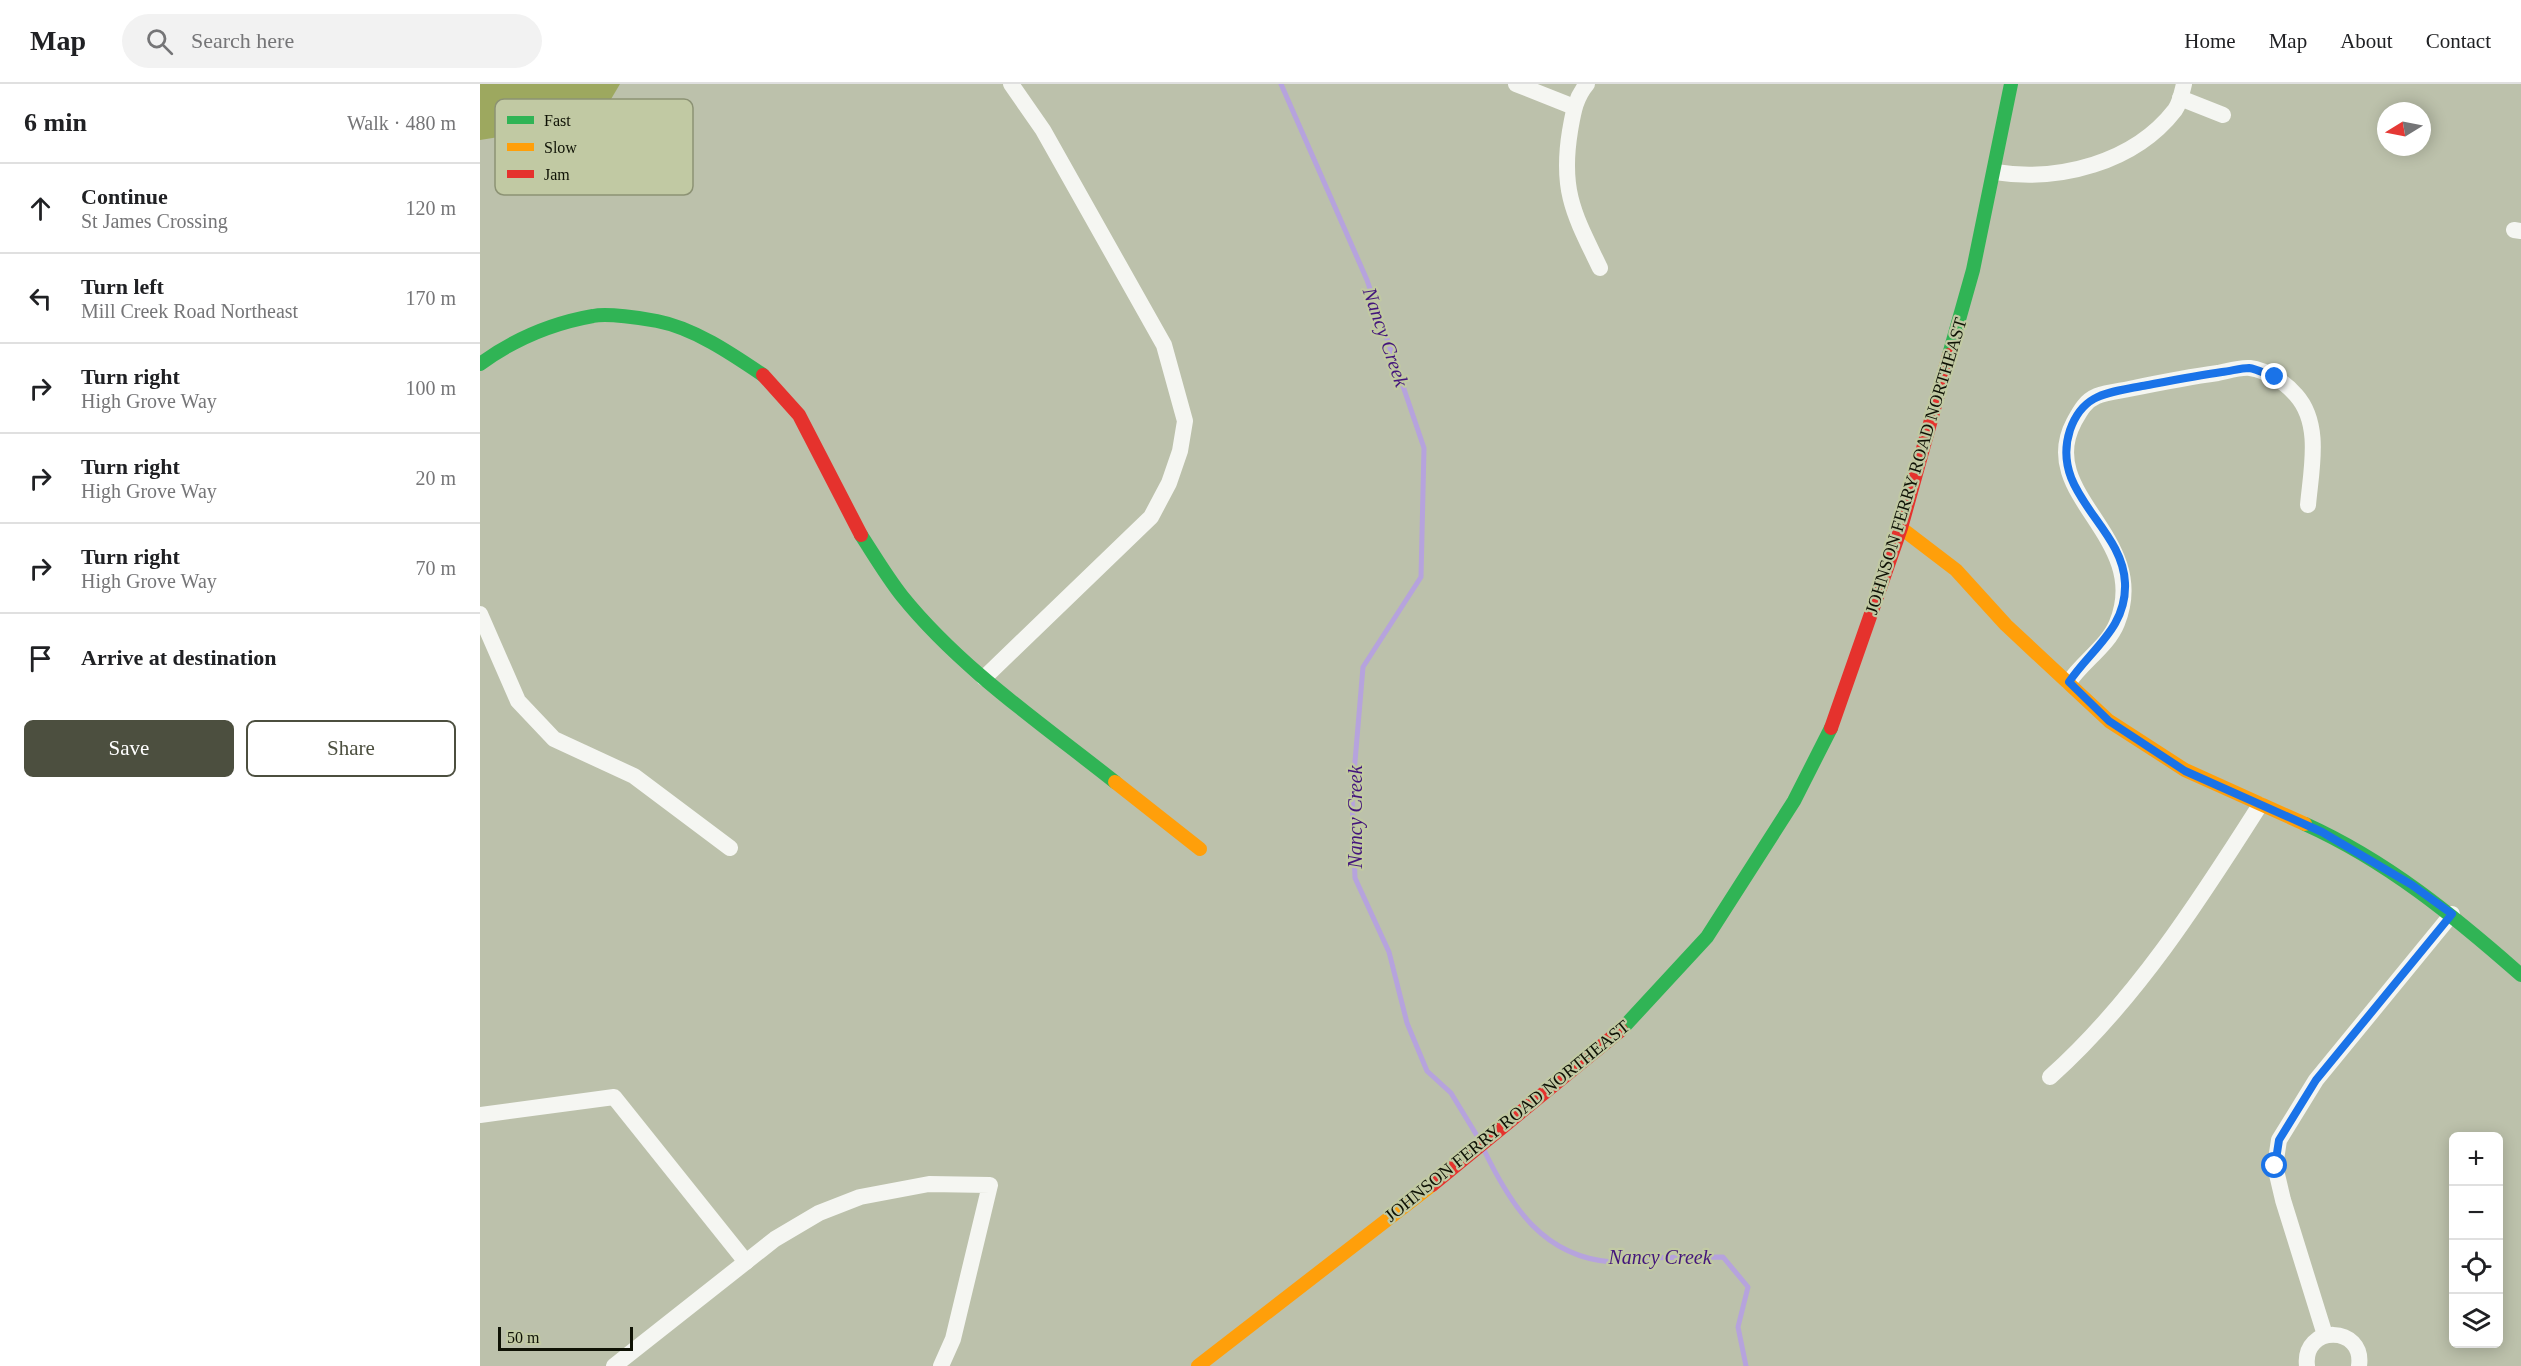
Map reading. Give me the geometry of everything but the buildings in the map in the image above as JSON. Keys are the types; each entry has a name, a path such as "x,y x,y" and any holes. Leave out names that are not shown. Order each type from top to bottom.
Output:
{"street":[{"path":"984,678 1151,517 1168,483 1180,451 1185,422 1164,345 1043,130 1011,84"},
{"path":"1516,84 1574,107"},
{"path":"1587,84 1574,107 1566,155 1566,185 1571,207 1600,268"},
{"name":"JOHNSON FERRY ROAD NORTHEAST","path":"1198,1366 1451,1170 1617,1035 1707,937 1794,801 1833,724 1901,528 1973,270 1995,172 2011,84"},
{"path":"1995,172 2020,176 2047,174 2105,162 2129,151 2161,125 2177,108 2182,91 2223,115"},
{"path":"480,364 501,349 542,330 596,315 657,321 717,345 765,376 799,415 857,529 901,595 931,628 984,678 1200,849"},
{"path":"2069,682 2117,625 2124,602 2125,581 2114,546 2078,494 2068,469 2065,446 2072,424 2085,404 2098,395 2250,368 2275,377 2296,395 2308,414 2313,450 2308,505"},
{"path":"1901,528 1956,570 2006,625 2109,721 2185,771 2322,832 2412,885 2520,969"},
{"path":"480,614 518,701 554,739 634,776 730,848"},
{"path":"2050,1077 2104,1025 2207,888 2260,805"},
{"path":"2325,1335 2283,1200 2275,1166 2279,1140 2316,1080 2452,914"},
{"path":"480,1115 614,1097 746,1262"},
{"path":"614,1366 775,1239 819,1213 860,1197 929,1184 990,1185 953,1339 941,1366"},
{"path":"2307,1366 2310,1346 2325,1335 2342,1335 2350,1339 2359,1354 2359,1366"}],"green space":[{"path":"480,84 620,84 611,99 495,99 495,138 480,140"}],"waterway":[{"name":"Nancy Creek","path":"1281,84 1367,280 1424,448 1421,577 1363,667 1352,797 1355,878 1389,952 1407,1023 1427,1071 1451,1093 1479,1139"},
{"name":"Nancy Creek","path":"1484,1150 1494,1171 1518,1209 1548,1239 1567,1250 1588,1258 1612,1262 1649,1258 1723,1257 1748,1287 1738,1327 1746,1366"}],"traffic: fast":[{"path":"1949,355 1973,270 2011,84"},
{"path":"480,364 506,347 548,328 578,319 607,315 651,320 685,329 763,375"},
{"path":"861,535 902,596 950,648 1003,695 1115,782"},
{"path":"1621,1030 1707,937 1794,801 1831,728"},
{"path":"2305,824 2392,872 2445,911 2521,975"}],"traffic: slow":[{"path":"1901,528 1956,570 2006,625 2109,721 2185,770 2305,824"},
{"path":"1115,782 1200,849"},
{"path":"1198,1366 1432,1185"}],"traffic: jam":[{"path":"1831,728 1901,528 1949,355"},
{"path":"763,375 799,415 861,535"},
{"path":"1432,1185 1621,1030"}],"route":[{"path":"2275,377 2250,368 2098,395 2085,404 2072,424 2065,446 2068,469 2078,494 2114,546 2120,559 2125,581 2124,602 2117,625 2069,682 2109,721 2185,771 2322,832 2412,885 2452,914 2316,1080 2289,1120 2279,1140 2275,1166"}]}
